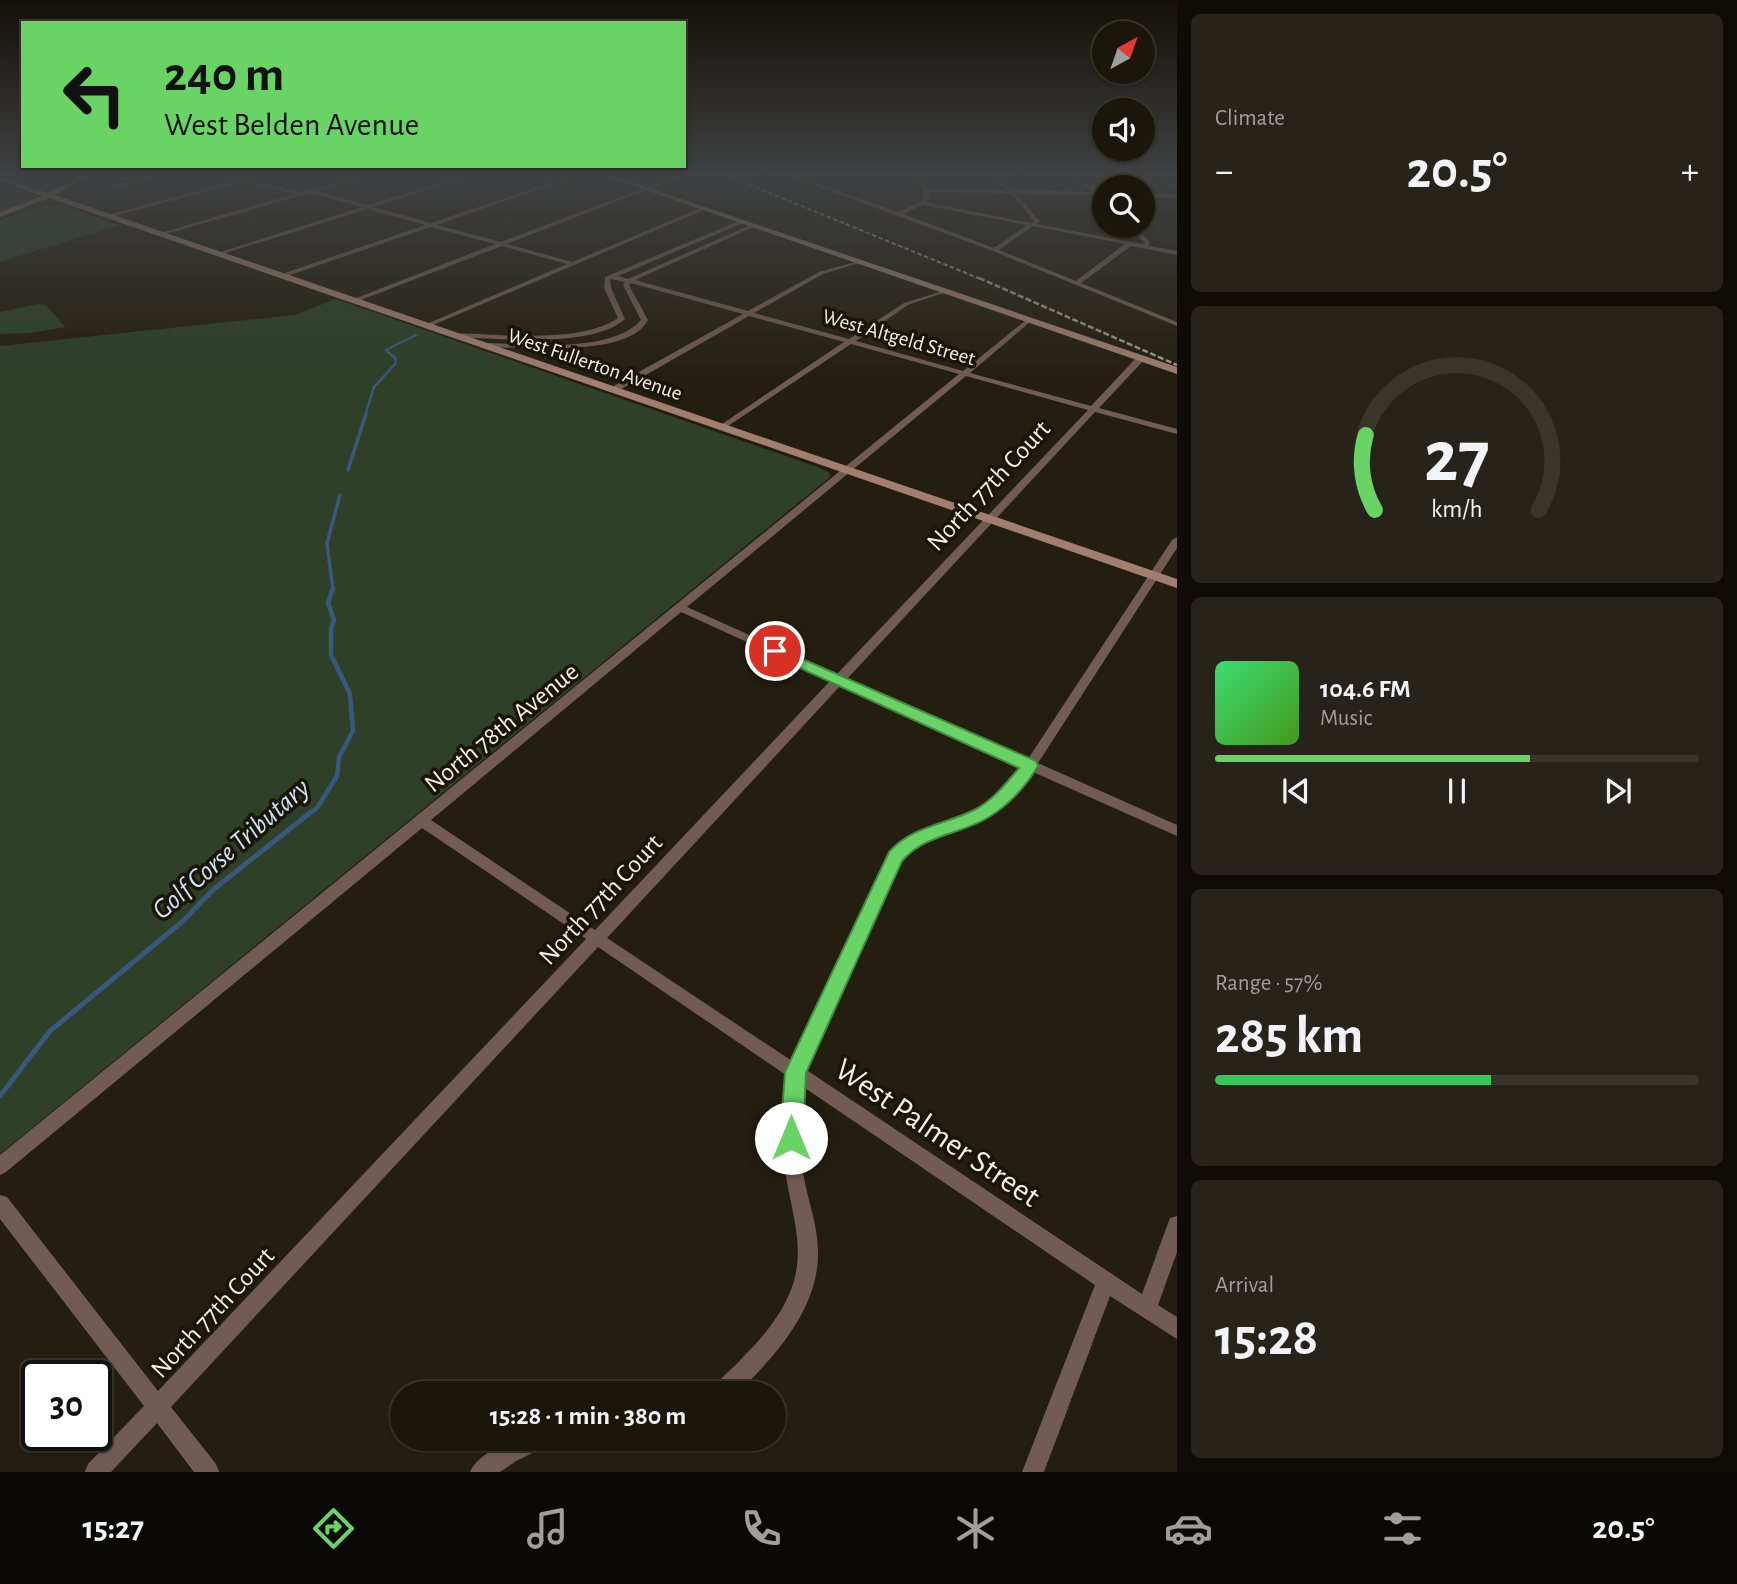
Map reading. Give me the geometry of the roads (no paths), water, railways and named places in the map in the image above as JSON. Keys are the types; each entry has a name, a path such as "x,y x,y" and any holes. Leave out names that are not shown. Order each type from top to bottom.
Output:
{"street":[{"name":"West Fullerton Avenue","path":"185,243 1177,584"},
{"path":"217,254 253,243"},
{"path":"281,276 379,243"},
{"path":"495,243 572,264"},
{"path":"353,301 503,243"},
{"path":"426,326 623,243"},
{"path":"452,335 559,336 609,330 622,319 605,281 612,275 691,243"},
{"path":"481,345 574,345 624,337 645,320 626,285 630,280 714,243"},
{"path":"801,243 1177,370"},
{"path":"976,243 1177,323"},
{"path":"995,250 1006,243"},
{"path":"1122,243 1177,253"},
{"path":"1144,246 1148,243"},
{"path":"1077,283 1129,244"},
{"path":"613,390 821,273 857,262"},
{"name":"West Altgeld Street","path":"612,275 1177,432"},
{"path":"722,428 906,304 941,292"},
{"name":"North 78th Avenue","path":"0,1167 1028,321"},
{"name":"North 77th Court","path":"96,1472 1140,359"},
{"path":"735,1381 761,1356 788,1318 802,1287 809,1260 794,1173 791,1138 795,1072 895,857 902,848 933,832 982,813 1011,789 1030,766 1177,540"},
{"path":"681,609 1177,831"},
{"name":"West Palmer Street","path":"422,821 1177,1329"},
{"path":"0,1204 208,1472"},
{"path":"1147,1309 1177,1225"},
{"path":"1033,1472 1106,1281"},
{"path":"481,1472 510,1451"}],"waterway":[{"path":"365,416 374,387 396,363 395,358 386,350 416,335"},
{"path":"348,470 366,414"},
{"name":"Golf Corse Tributary","path":"333,589 327,543 340,495"},
{"name":"Golf Corse Tributary","path":"309,814 317,808 337,776 339,757 353,731 350,694 331,655 331,629 334,620 328,603 333,589"},
{"name":"Golf Corse Tributary","path":"0,1096 50,1031 183,921 214,889 311,812"}],"railway":[{"path":"891,243 983,280"},
{"path":"979,278 1177,365"}]}
